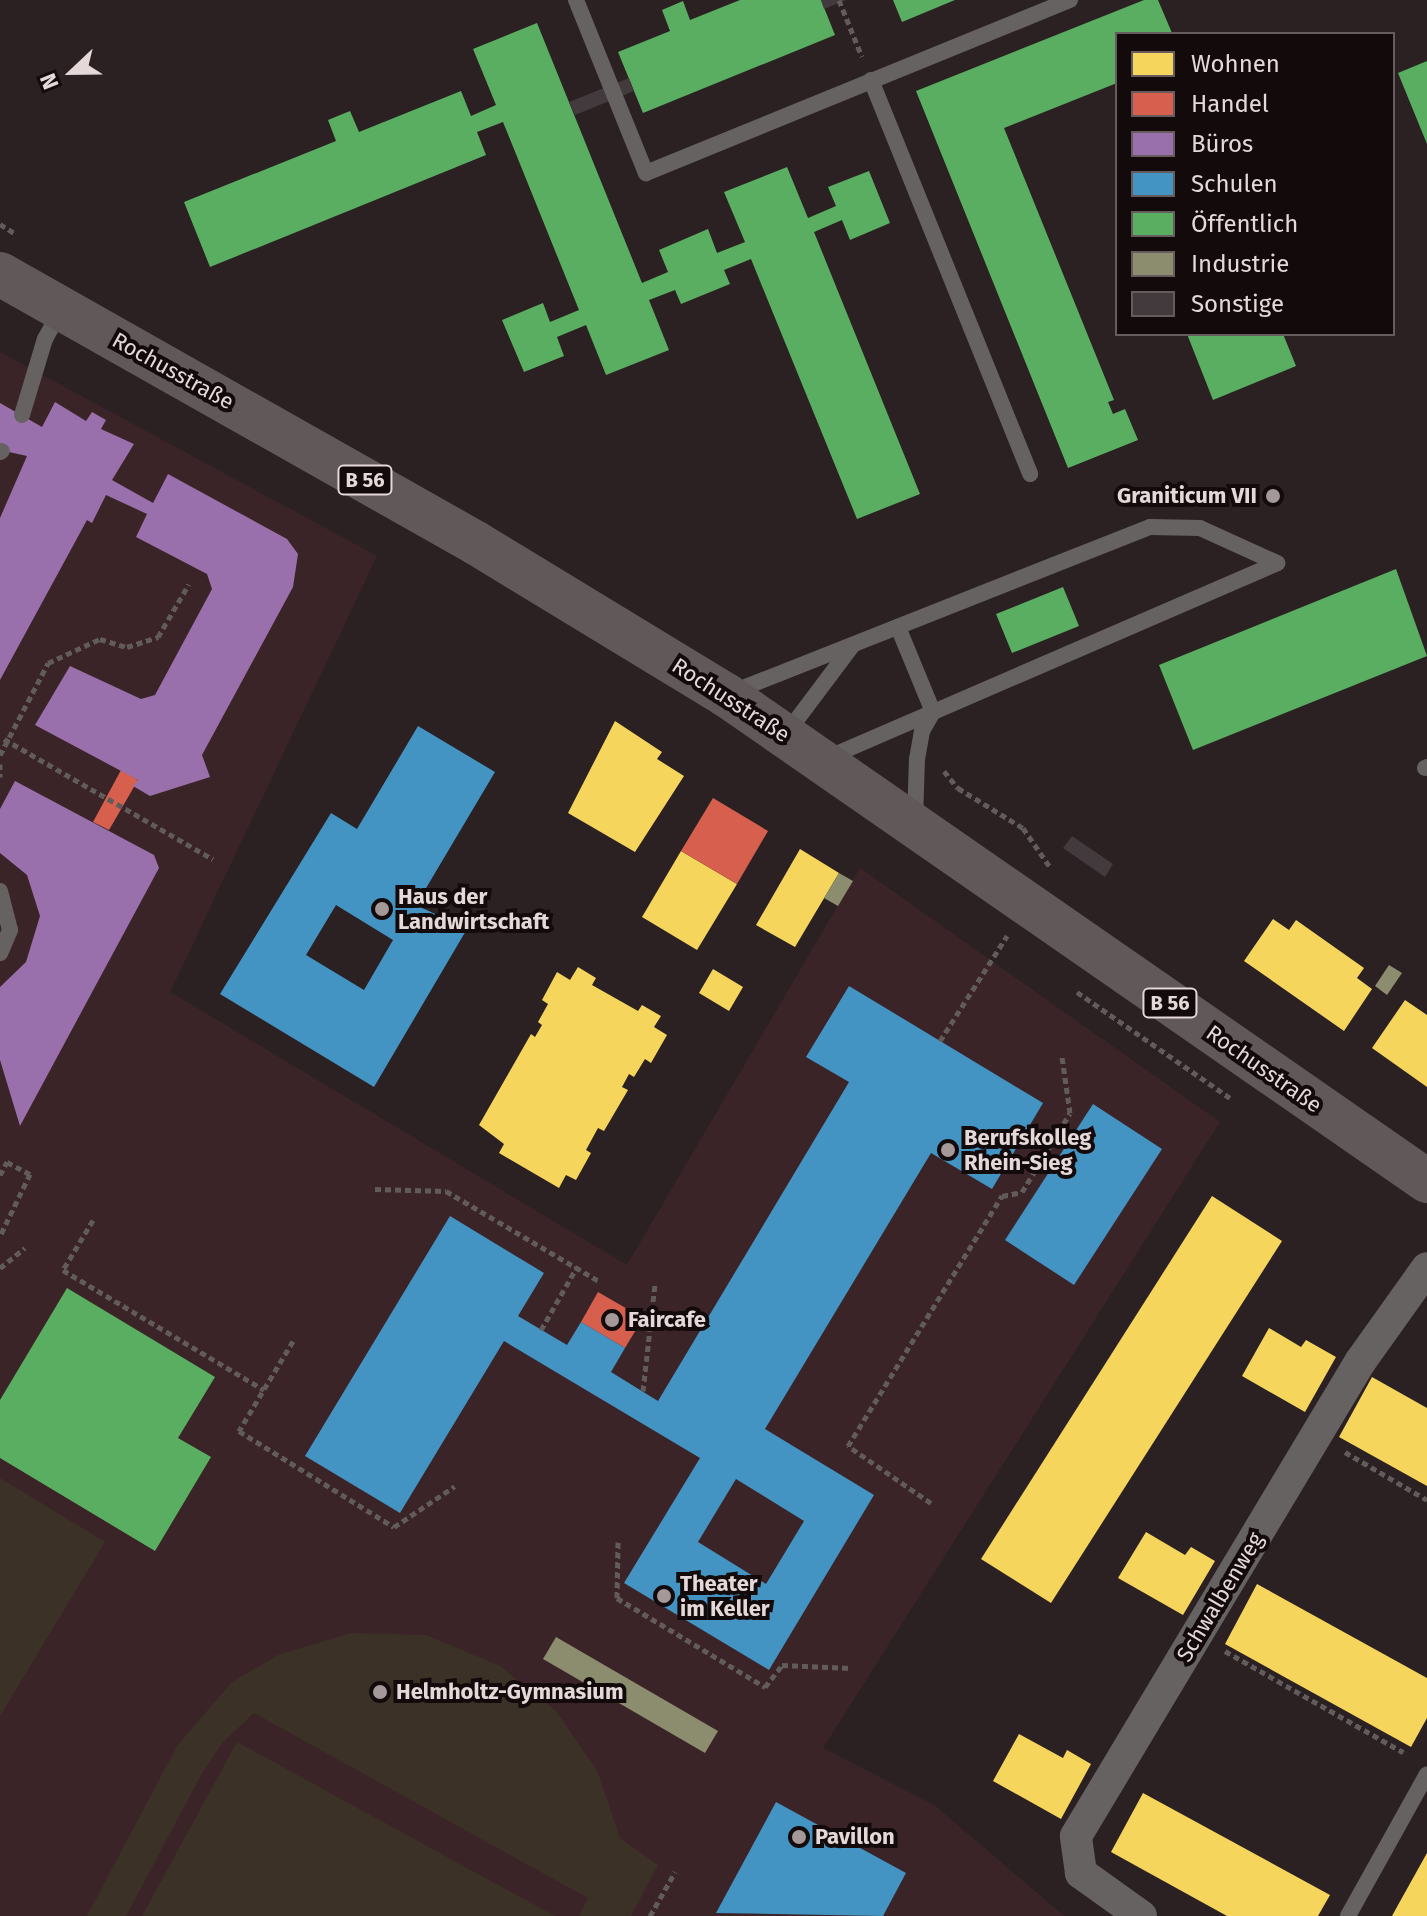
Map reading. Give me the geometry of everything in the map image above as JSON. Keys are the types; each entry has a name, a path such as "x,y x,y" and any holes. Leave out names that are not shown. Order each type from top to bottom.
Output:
{"main road":[{"name":"Rochusstraße","path":"0,274 476,543 726,695 915,822 1427,1181"}],"street":[{"name":"Schwalbenweg","path":"1141,1916 1081,1873 1076,1836 1316,1435 1427,1268"}],"lane":[{"path":"576,0 646,173 1070,0"},
{"path":"871,80 1030,474"},
{"path":"22,415 45,339 62,309"},
{"path":"726,695 1150,527 1200,528 1277,563 823,760"},
{"path":"898,627 933,712"},
{"path":"786,734 853,644"},
{"path":"915,822 917,759 922,731 933,712"},
{"path":"0,891 10,930 0,953"},
{"path":"1348,1916 1427,1774"}],"path":[{"path":"839,0 871,80"},
{"path":"0,755 4,739 48,663 100,639 127,647 158,637 168,628 171,609 189,584"},
{"path":"4,739 213,859"},
{"path":"917,759 939,766 958,788 1023,828 1051,868"},
{"path":"0,764 0,777"},
{"path":"940,1041 1009,934"},
{"path":"931,1503 848,1446 1002,1196 1022,1192 1070,1113 1062,1057"},
{"path":"0,1175 7,1162 30,1174 0,1236"},
{"path":"375,1189 446,1191 599,1281"},
{"path":"93,1220 63,1270 264,1390"},
{"path":"0,1268 25,1248"},
{"path":"541,1330 577,1267"},
{"path":"643,1391 655,1284"},
{"path":"293,1341 239,1431 394,1527 455,1486"},
{"path":"1316,1435 1427,1500"},
{"path":"618,1542 617,1598 765,1687 782,1665 851,1668"},
{"path":"1197,1635 1403,1752"},
{"path":"650,1916 675,1872"}],"shaded area":[{"path":"0,352 377,556 170,992 627,1265 860,868 1220,1122 823,1748 934,1805 1064,1916 0,1916"},
{"path":"0,1478 105,1542 0,1716"},
{"path":"351,1633 426,1635 500,1666 555,1710 597,1770 620,1838 658,1865 631,1916 579,1916 588,1898 254,1713 223,1742 201,1775 126,1916 87,1916 177,1746 231,1683 278,1655"},
{"path":"237,1742 555,1916 142,1916"}],"building: Wohnen":[{"path":"615,721 662,752 657,759 684,776 635,852 568,813"},
{"path":"800,849 839,873 795,947 756,925"},
{"path":"681,851 737,884 697,950 642,917"},
{"path":"1273,919 1289,930 1296,920 1364,968 1357,978 1372,989 1344,1031 1244,961"},
{"path":"578,967 596,978 592,985 638,1011 642,1005 661,1016 654,1027 667,1035 651,1063 645,1059 634,1077 629,1074 622,1087 628,1090 604,1131 598,1128 586,1150 591,1153 576,1180 566,1175 559,1188 499,1153 504,1144 479,1125 531,1034 535,1037 542,1025 538,1022 548,1004 542,1000 557,972 570,980"},
{"path":"713,969 743,987 729,1011 699,993"},
{"path":"1405,1000 1427,1015 1427,1087 1372,1048"},
{"path":"1212,1196 1282,1241 1051,1603 981,1559"},
{"path":"1269,1328 1301,1347 1306,1340 1336,1357 1305,1412 1242,1376"},
{"path":"1372,1377 1427,1408 1427,1486 1339,1437"},
{"path":"1146,1532 1185,1555 1191,1547 1215,1561 1183,1615 1118,1578"},
{"path":"1257,1584 1427,1678 1427,1718 1411,1747 1225,1644"},
{"path":"1019,1734 1063,1758 1067,1750 1091,1764 1061,1819 993,1781"},
{"path":"1143,1793 1330,1895 1318,1916 1227,1916 1111,1852"},
{"path":"1427,1853 1427,1916 1392,1916 1398,1905"}],"building: Handel":[{"path":"121,770 138,780 109,830 93,822"},
{"path":"713,798 768,831 737,884 681,851"},
{"name":"Faircafe","path":"598,1292 643,1318 625,1348 581,1322"}],"building: Büros":[{"path":"55,402 86,421 92,412 106,420 101,429 134,444 112,480 153,503 168,474 287,539 298,554 293,587 202,755 210,777 150,796 133,786 138,780 35,725 70,666 141,699 155,695 212,589 207,574 136,537 147,514 106,495 92,523 87,520 0,680 0,518 27,456 0,450 0,403 42,427"},
{"path":"15,781 154,855 159,868 20,1126 0,1060 0,987 26,962 40,916 27,875 0,853 0,809"}],"building: Schulen":[{"name":"Haus der Landwirtschaft","path":"418,726 495,772 416,905 467,929 374,1087 220,994 331,813 357,829","holes":["336,905 393,940 364,990 306,955"]},
{"path":"849,986 1043,1103 992,1189 931,1153 765,1429 874,1495 769,1670 624,1583 700,1458 504,1341 400,1513 305,1456 450,1216 544,1273 518,1316 567,1345 581,1322 625,1348 611,1372 658,1401 849,1082 806,1057","holes":["736,1479 804,1521 766,1584 698,1542"]},
{"path":"1093,1104 1162,1149 1074,1285 1005,1240"},
{"name":"Pavillon","path":"776,1802 906,1873 883,1916 716,1913"}],"building: Öffentlich":[{"path":"740,0 821,0 835,35 643,113 618,52 670,31 662,10 683,1 690,20"},
{"path":"893,0 955,0 902,22"},
{"path":"1144,0 1158,0 1172,32 1115,32 1115,84 1004,128 1114,400 1108,402 1113,414 1125,409 1138,440 1068,468 916,91"},
{"path":"537,23 642,283 668,272 659,250 708,229 717,253 745,242 724,192 787,167 808,218 836,206 828,187 869,171 890,223 850,240 842,220 814,232 920,494 857,519 751,259 724,270 730,284 681,304 675,290 649,300 669,350 606,375 586,325 557,337 564,356 524,372 502,320 543,303 550,322 579,310 503,122 477,132 486,155 210,267 184,202 336,141 328,120 350,111 359,132 461,91 471,116 496,105 473,49"},
{"path":"1427,61 1427,144 1398,73"},
{"path":"1188,336 1284,336 1296,366 1213,400"},
{"path":"1396,569 1427,656 1193,750 1159,665"},
{"path":"1063,587 1079,626 1012,653 996,614"},
{"path":"67,1288 215,1377 178,1438 211,1457 155,1551 0,1458 0,1400"}],"building: Industrie":[{"path":"839,873 853,881 838,906 824,898"},
{"path":"1389,965 1402,973 1387,995 1375,986"},
{"path":"556,1637 718,1731 705,1753 543,1659"}],"building: Sonstige":[{"path":"821,0 846,0 824,9"},
{"path":"629,78 634,91 575,115 569,102"},
{"path":"1072,836 1113,864 1105,877 1063,848"}],"place":[{"name":"Graniticum VII","path":"1273,496"},
{"name":"Haus der Landwirtschaft","path":"382,909"},
{"name":"Berufskolleg Rhein-Sieg","path":"948,1150"},
{"name":"Faircafe","path":"612,1320"},
{"name":"Theater im Keller","path":"664,1596"},
{"name":"Helmholtz-Gymnasium","path":"380,1692"},
{"name":"Pavillon","path":"799,1837"}]}
